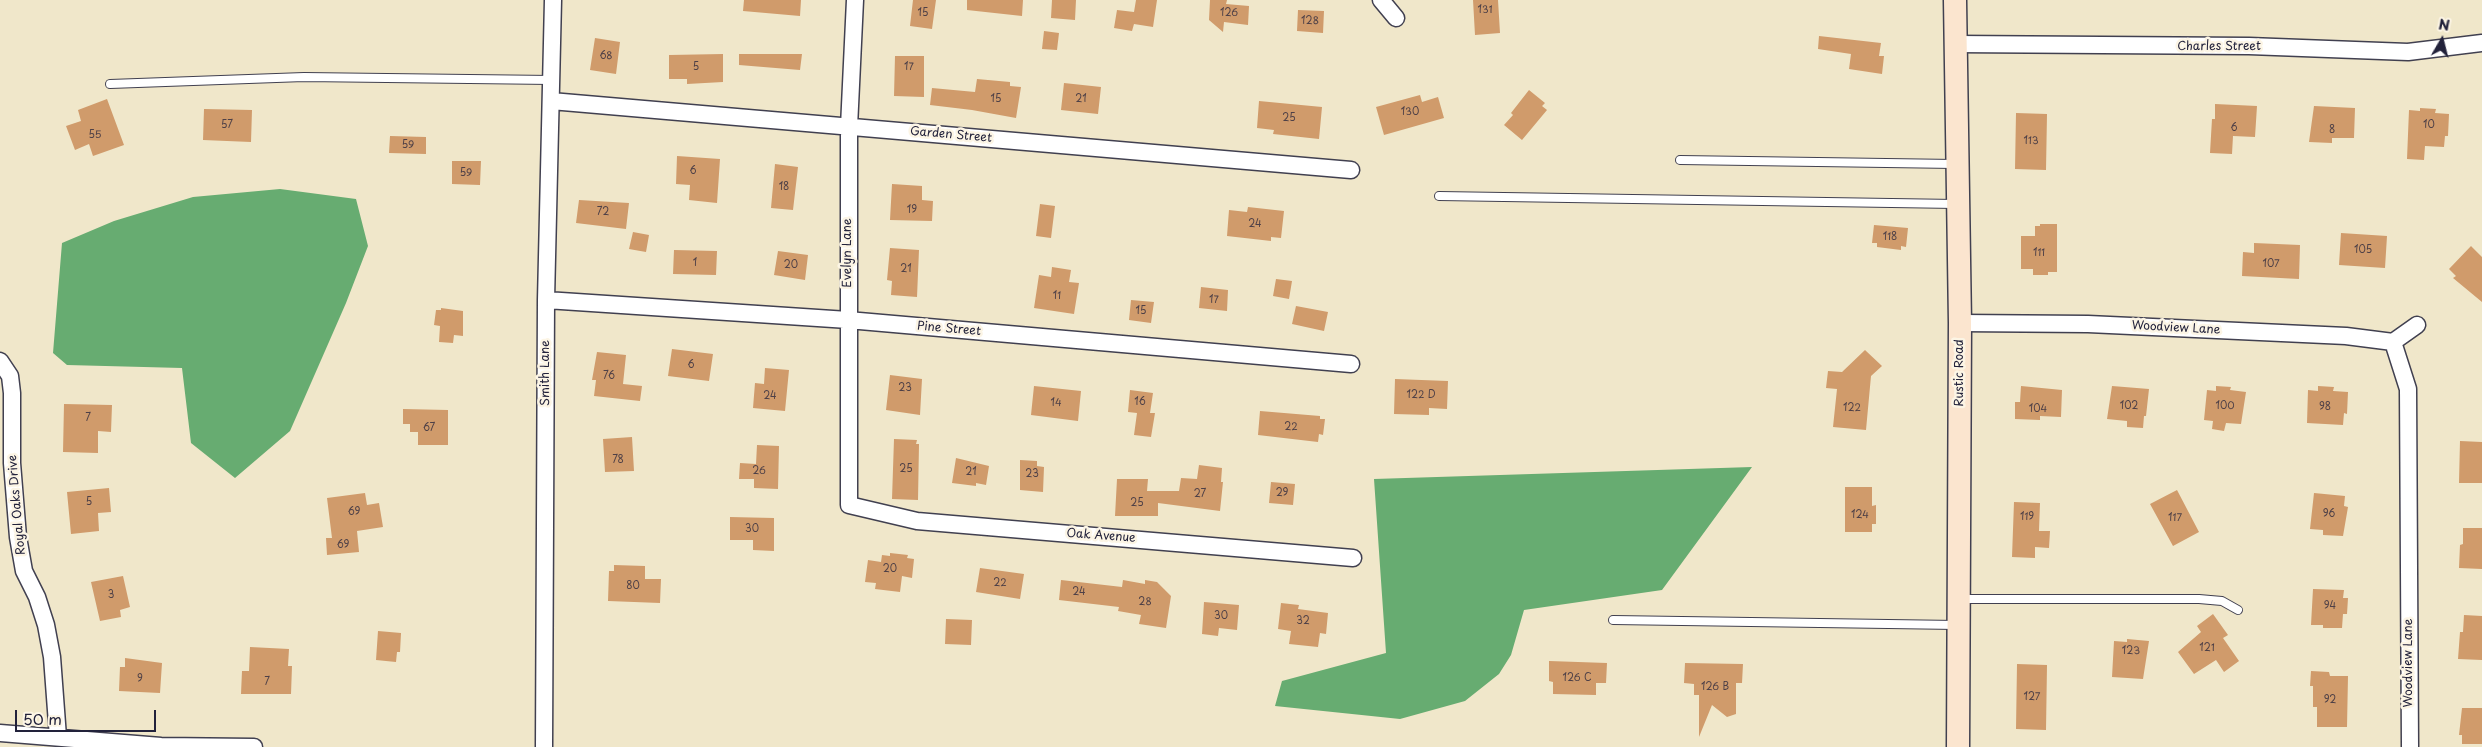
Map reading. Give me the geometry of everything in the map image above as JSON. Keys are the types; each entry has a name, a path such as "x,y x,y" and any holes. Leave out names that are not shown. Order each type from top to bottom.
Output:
{"street":[{"name":"Smith Lane","path":"544,747 546,300 552,80 552,0"},
{"name":"Evelyn Lane","path":"849,506 849,127 855,0"},
{"path":"1381,0 1396,18"},
{"name":"Rustic Road","path":"1955,0 1960,323 1958,747"},
{"name":"Charles Street","path":"1955,44 2249,46 2408,52 2482,42"},
{"name":"Garden Street","path":"551,101 1351,170"},
{"name":"Pine Street","path":"546,300 848,320 1351,364"},
{"name":"Woodview Lane","path":"1960,323 2108,325 2346,336 2393,342 2408,389 2410,747"},
{"path":"2393,342 2417,325"},
{"name":"Royal Oaks Drive","path":"0,361 10,376 12,392 12,463 18,537 24,571 37,597 46,625 52,657 58,737"},
{"name":"Oak Avenue","path":"849,506 917,521 1353,558"},
{"path":"0,733 161,746 254,747"}],"lane":[{"path":"110,84 304,77 552,80"},
{"path":"1680,160 1957,164"},
{"path":"1439,196 1958,204"},
{"path":"1959,599 2199,599 2222,601 2238,610"},
{"path":"1613,620 1959,625"}],"green space":[{"path":"280,189 356,199 368,246 346,303 290,431 235,478 191,443 182,368 67,365 53,353 62,243 114,221 193,197"},
{"path":"1752,467 1662,590 1524,610 1511,655 1499,674 1465,701 1400,719 1275,706 1282,681 1386,653 1374,479"}],"building":[{"path":"744,0 801,0 800,16 743,11"},
{"path":"913,0 936,0 932,29 910,26"},
{"path":"967,0 1023,0 1022,16 967,10"},
{"path":"1052,0 1076,0 1075,20 1051,18"},
{"path":"1136,0 1157,0 1153,27 1134,24 1132,31 1114,28 1117,10 1134,12"},
{"path":"1210,0 1227,0 1226,4 1249,6 1248,25 1224,22 1223,32 1209,20"},
{"path":"1473,0 1498,0 1500,33 1475,35"},
{"path":"1298,10 1324,11 1323,33 1297,31"},
{"path":"1044,31 1059,33 1057,50 1042,49"},
{"path":"1819,36 1881,43 1879,56 1884,56 1882,74 1849,69 1851,54 1818,49"},
{"path":"595,38 620,42 616,74 590,70"},
{"path":"723,54 723,82 687,84 687,79 669,79 669,55"},
{"path":"739,54 802,54 800,70 739,65"},
{"path":"895,56 924,56 924,97 894,96"},
{"path":"977,79 1010,82 1010,86 1021,87 1016,118 930,105 932,88 975,92"},
{"path":"1064,83 1101,87 1098,114 1061,110"},
{"path":"1529,90 1545,103 1542,106 1547,110 1522,140 1504,125 1513,115 1511,113"},
{"path":"1420,95 1422,102 1438,97 1444,118 1384,135 1376,107"},
{"path":"107,99 124,145 93,156 89,144 75,150 66,126 81,121 78,110"},
{"path":"1259,101 1322,107 1319,139 1273,134 1274,130 1257,128"},
{"path":"2215,104 2257,106 2255,137 2233,136 2232,154 2210,153 2212,119 2215,119"},
{"path":"2314,106 2355,108 2354,138 2332,138 2332,143 2309,142"},
{"path":"2420,108 2436,109 2435,113 2449,114 2448,136 2445,136 2444,147 2425,146 2424,160 2407,159 2409,110 2420,111"},
{"path":"204,109 252,110 251,142 203,140"},
{"path":"2016,113 2047,114 2046,170 2015,169"},
{"path":"390,136 426,137 426,154 389,153"},
{"path":"677,156 720,159 717,203 689,200 690,185 676,184"},
{"path":"452,161 481,161 480,185 452,184"},
{"path":"775,164 798,167 793,210 771,208"},
{"path":"892,184 922,186 922,200 933,201 932,221 890,220"},
{"path":"579,200 629,203 626,229 576,223"},
{"path":"1040,204 1055,206 1051,238 1036,236"},
{"path":"1248,207 1284,211 1281,238 1271,237 1271,241 1227,236 1229,210 1247,212"},
{"path":"2040,224 2057,224 2057,272 2048,272 2048,275 2033,275 2033,269 2021,269 2021,236 2035,236 2035,226 2040,226"},
{"path":"1874,225 1908,228 1906,247 1901,246 1901,250 1877,247 1877,243 1872,243"},
{"path":"633,232 649,235 646,252 629,249"},
{"path":"2341,233 2387,236 2385,268 2339,265"},
{"path":"2254,243 2300,245 2299,279 2242,276 2243,252 2254,253"},
{"path":"2471,246 2482,257 2482,302 2453,278 2456,276 2449,269"},
{"path":"890,248 919,250 917,297 891,295 892,281 887,280"},
{"path":"674,250 717,251 716,275 673,274"},
{"path":"778,251 808,255 805,280 774,275"},
{"path":"1052,267 1071,270 1069,282 1079,283 1074,314 1034,308 1039,275 1051,277"},
{"path":"1276,279 1292,281 1289,299 1273,296"},
{"path":"1201,287 1228,290 1227,311 1199,308"},
{"path":"1131,300 1154,302 1151,323 1129,320"},
{"path":"1296,306 1328,312 1324,331 1292,324"},
{"path":"441,308 463,311 463,336 454,335 453,343 439,342 440,326 434,325 436,310 441,310"},
{"path":"672,349 713,354 709,381 668,376"},
{"path":"1865,350 1882,366 1871,376 1866,430 1833,427 1837,389 1826,388 1828,371 1842,372"},
{"path":"597,352 626,355 623,384 642,386 640,401 594,396 596,380 592,380"},
{"path":"765,368 789,370 785,411 753,408 755,383 764,384"},
{"path":"890,375 922,379 920,415 886,410"},
{"path":"1395,379 1448,381 1447,409 1429,408 1429,415 1394,414"},
{"path":"1034,386 1081,391 1078,421 1031,415"},
{"path":"2021,386 2062,390 2061,417 2040,416 2040,420 2015,419 2015,402 2020,402"},
{"path":"2112,386 2149,389 2143,428 2127,427 2127,421 2107,419"},
{"path":"2216,386 2231,387 2230,390 2246,392 2241,424 2226,423 2224,431 2212,429 2213,421 2204,420 2207,390 2216,391"},
{"path":"2318,386 2334,387 2333,391 2348,392 2347,414 2344,413 2343,425 2307,423 2308,390 2318,391"},
{"path":"1130,390 1153,393 1150,413 1155,413 1151,437 1134,435 1137,413 1128,412"},
{"path":"64,404 112,405 111,432 98,431 98,453 63,452"},
{"path":"403,409 448,410 448,445 418,445 418,432 410,432 410,424 403,424"},
{"path":"1260,411 1320,416 1320,419 1325,419 1323,435 1319,434 1318,442 1258,435"},
{"path":"632,437 634,471 605,472 603,439"},
{"path":"894,439 917,440 916,444 919,444 918,500 892,499"},
{"path":"2460,441 2482,442 2482,483 2459,483"},
{"path":"757,445 779,446 778,489 754,488 754,479 739,479 740,463 756,464"},
{"path":"956,458 989,466 986,485 976,483 976,486 952,483"},
{"path":"1020,460 1037,461 1037,466 1044,467 1043,492 1020,490"},
{"path":"1199,465 1222,468 1221,482 1223,482 1220,511 1158,503 1158,516 1115,516 1117,479 1148,479 1147,491 1179,491 1181,478 1197,479"},
{"path":"1271,482 1295,484 1293,505 1269,503"},
{"path":"1845,487 1872,487 1872,506 1876,505 1876,524 1872,524 1872,532 1845,532"},
{"path":"109,488 111,512 98,513 99,531 71,534 67,492"},
{"path":"2177,490 2199,532 2173,546 2150,504"},
{"path":"365,493 367,505 379,503 383,527 357,531 359,552 327,555 326,538 332,538 327,498"},
{"path":"2314,493 2345,496 2344,506 2348,507 2343,536 2323,535 2323,530 2310,529"},
{"path":"2014,502 2040,503 2039,531 2050,531 2049,548 2035,547 2035,558 2012,557"},
{"path":"730,517 774,518 774,551 753,550 753,540 730,540"},
{"path":"2463,528 2482,528 2482,569 2459,568 2460,545 2463,544"},
{"path":"890,553 908,555 907,558 914,559 912,578 902,576 900,592 875,589 876,583 865,582 868,560 881,562 882,555 890,556"},
{"path":"614,565 645,566 645,579 661,579 660,603 608,601 609,571 614,571"},
{"path":"980,568 1024,574 1020,599 976,592"},
{"path":"123,576 130,607 120,610 121,617 100,621 91,582"},
{"path":"1061,580 1122,587 1123,580 1145,584 1145,580 1157,582 1171,596 1166,628 1139,624 1141,615 1118,611 1119,607 1059,600"},
{"path":"2313,589 2344,590 2343,598 2348,598 2347,614 2343,614 2342,628 2323,628 2323,625 2311,625"},
{"path":"1204,602 1239,605 1237,630 1219,628 1218,636 1202,634"},
{"path":"1281,603 1299,605 1298,609 1328,613 1326,634 1320,633 1318,647 1289,644 1291,631 1278,629"},
{"path":"2213,614 2228,635 2223,638 2239,661 2224,672 2216,660 2194,674 2178,652 2201,632 2197,626"},
{"path":"2464,615 2482,616 2482,660 2458,659 2460,632 2463,632"},
{"path":"946,619 972,620 971,645 945,644"},
{"path":"378,631 401,633 400,652 397,652 396,662 376,660"},
{"path":"2127,639 2149,641 2143,679 2112,677 2114,641 2127,642"},
{"path":"250,647 289,649 288,666 292,666 291,694 241,694 242,671 249,671"},
{"path":"125,658 162,663 160,693 119,691 120,667 125,667"},
{"path":"1549,661 1607,663 1606,683 1596,683 1596,695 1553,694 1553,682 1549,681"},
{"path":"1685,663 1743,664 1742,683 1736,683 1736,714 1727,717 1712,705 1699,737 1699,695 1694,695 1694,684 1684,683"},
{"path":"2017,664 2047,665 2046,730 2016,729"},
{"path":"2311,671 2329,672 2330,676 2348,676 2347,727 2317,727 2317,707 2313,707 2313,686 2310,686"},
{"path":"2462,708 2482,708 2482,744 2462,744 2462,735 2459,735"}]}
